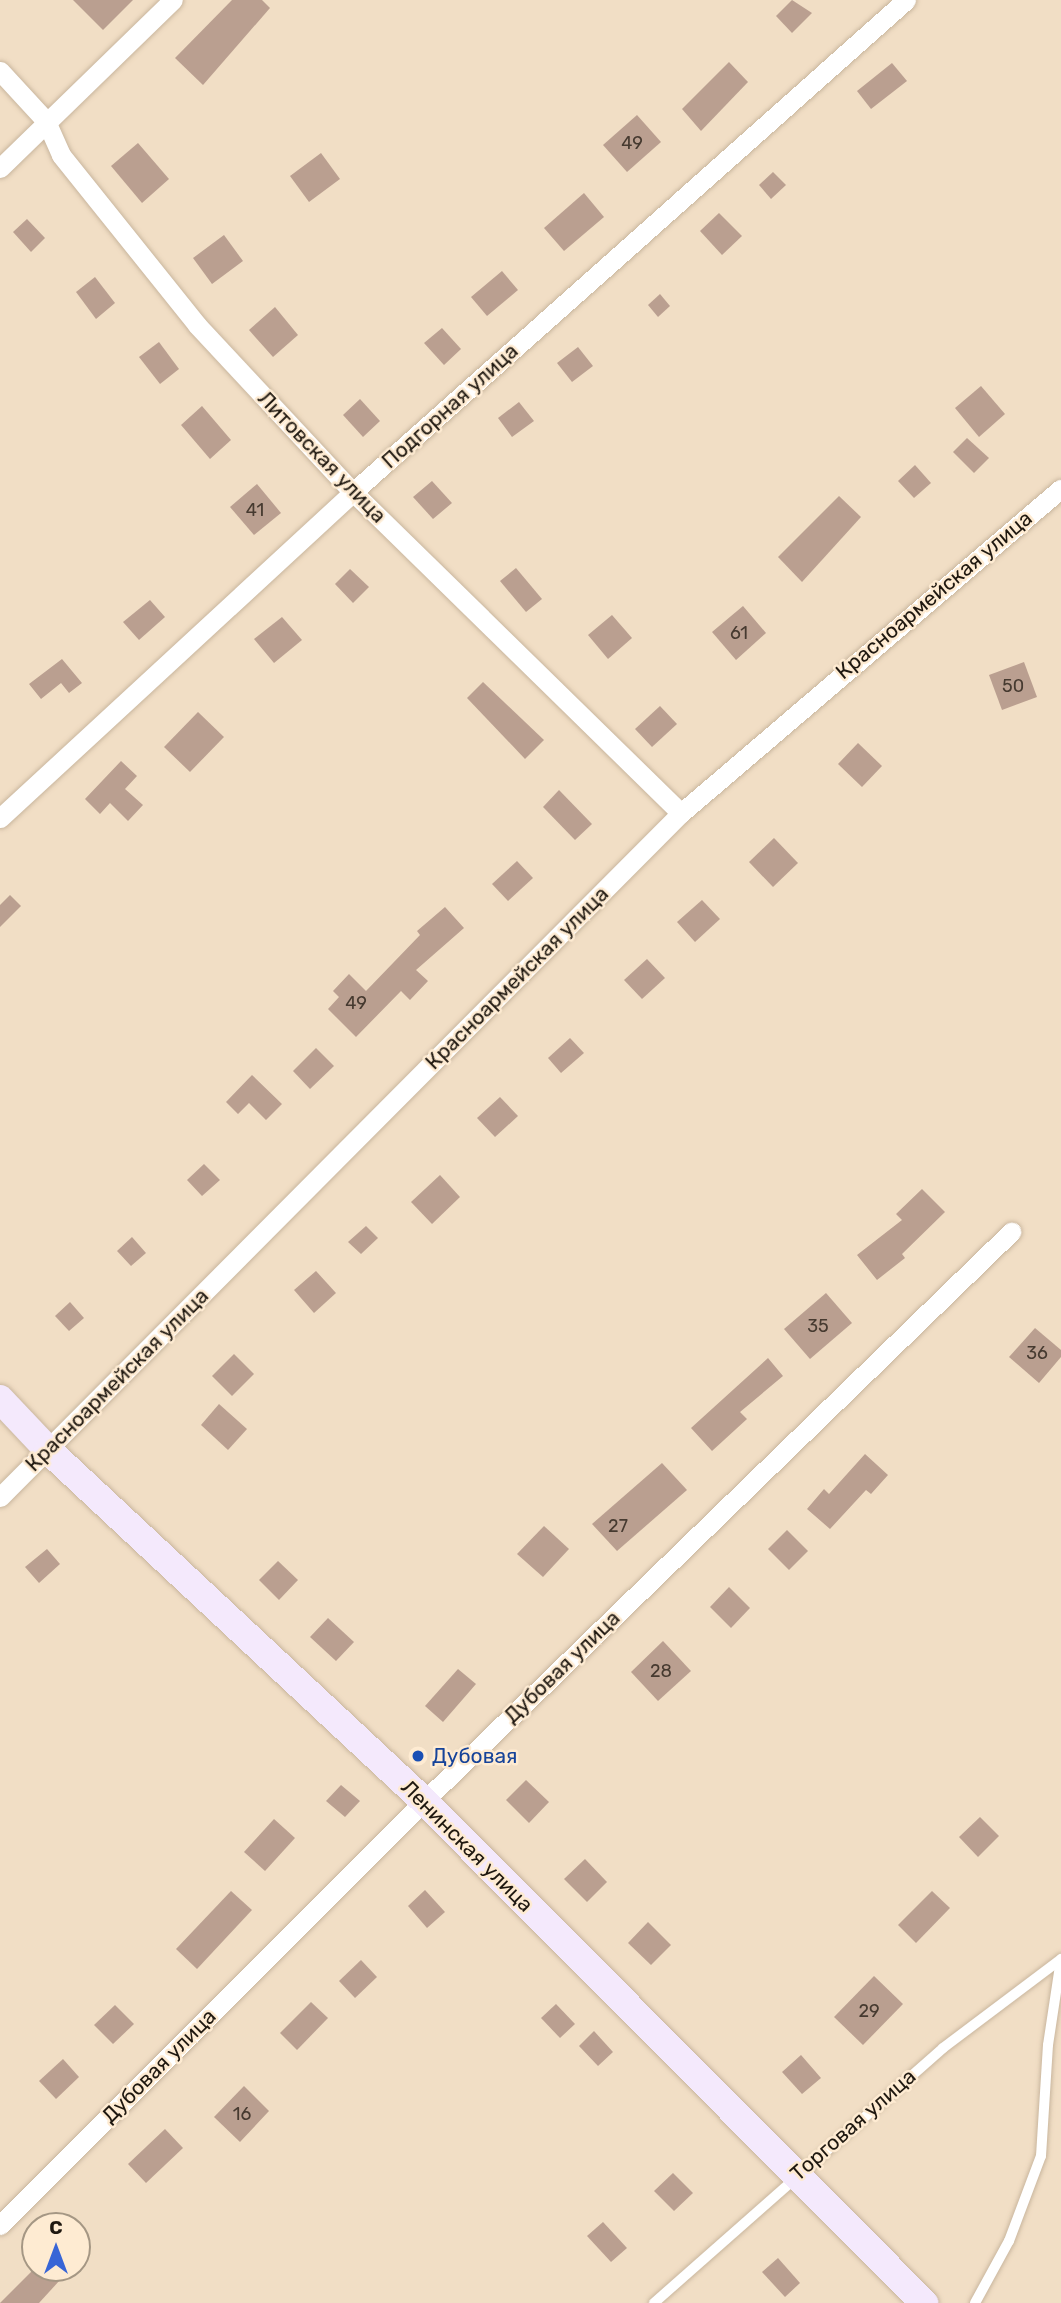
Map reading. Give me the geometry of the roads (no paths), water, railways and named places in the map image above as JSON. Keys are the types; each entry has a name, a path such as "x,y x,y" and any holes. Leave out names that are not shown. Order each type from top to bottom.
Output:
{"main road":[{"name":"Ленинская улица","path":"0,1399 48,1450 424,1801 924,2303"}],"street":[{"path":"0,167 173,0"},
{"name":"Подгорная улица","path":"0,818 354,492 906,0"},
{"name":"Литовская улица","path":"0,71 46,121 61,155 197,325 354,492 681,813"},
{"name":"Красноармейская улица","path":"0,1497 681,813 1061,489"},
{"name":"Дубовая улица","path":"0,2225 424,1801 1011,1232"}],"lane":[{"name":"Торговая улица","path":"654,2303 794,2175 943,2048 1061,1959"},
{"path":"975,2303 1009,2241 1041,2156 1048,2045 1061,1959"}],"place":[{"name":"Дубовая","path":"418,1756"}]}
